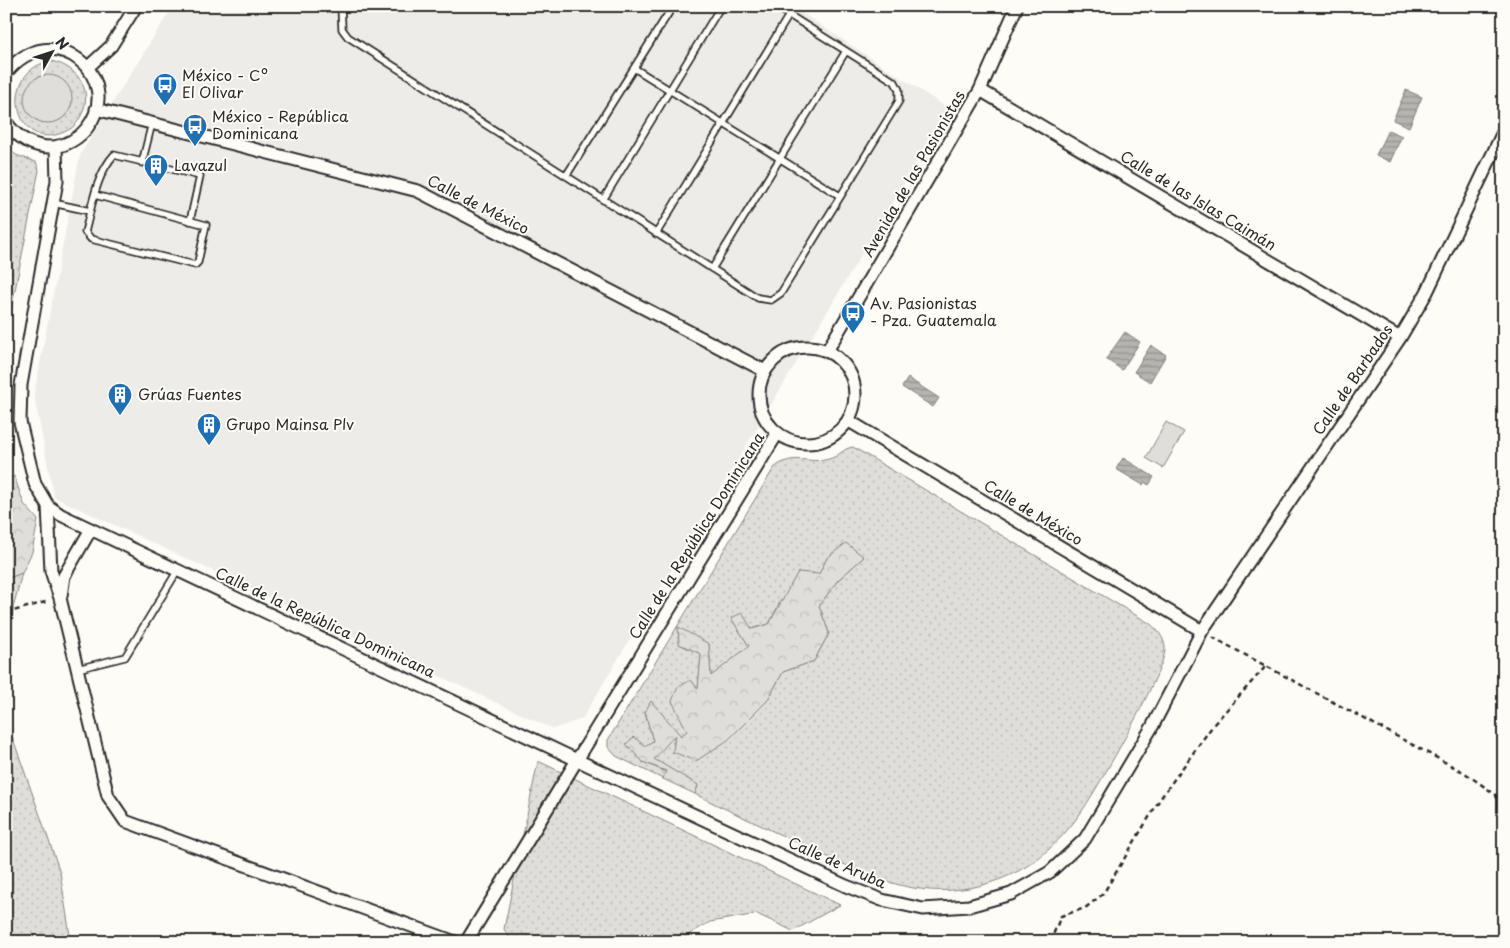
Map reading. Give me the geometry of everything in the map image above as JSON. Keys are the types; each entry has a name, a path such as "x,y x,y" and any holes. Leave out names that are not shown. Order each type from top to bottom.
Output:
{"street":[{"path":"87,68 111,46 136,6"},
{"name":"Avenida de las Pasionistas","path":"827,351 980,90 1017,6"},
{"path":"6,72 17,60 32,51 43,49 59,50 74,56 87,68 95,83 96,109 91,123 82,134 70,142 56,146 41,146 25,141 13,132 6,122"},
{"name":"Calle de las Islas Caimán","path":"980,90 1400,338"},
{"name":"Calle de México","path":"96,109 418,191 765,371"},
{"name":"Calle de Barbados","path":"1202,631 1400,338 1427,292 1504,130"},
{"path":"56,146 57,181 21,385 20,422 35,484 48,506 51,570 60,598 108,796 125,821 455,942"},
{"path":"813,347 827,351 840,360 850,374 855,389 854,406 849,421 838,433 824,441 808,444 792,442 777,434 761,412 759,391 765,371 774,360 785,352 813,347"},
{"name":"Calle de México","path":"849,421 1202,631"},
{"name":"Calle de la República Dominicana","path":"48,506 91,529 577,760 777,434"},
{"path":"60,598 64,576 91,529"},
{"name":"Calle de Aruba","path":"577,760 846,886 882,900 923,909 970,906 1011,894 1050,872 1086,838 1152,728 1202,631"},
{"path":"466,942 577,760"}],"lane":[{"path":"341,6 342,29 348,37 758,298 771,300 781,293 899,102 900,90 895,82 775,6"},
{"path":"566,176 673,6"},
{"path":"603,200 721,6"},
{"path":"656,234 789,15"},
{"path":"712,269 846,51"},
{"path":"634,68 840,196"},
{"path":"142,163 152,123"},
{"path":"95,195 190,221 206,225 198,262 195,265 91,239 85,232 90,211 104,166 114,155 200,176 190,221"},
{"path":"53,204 90,211"},
{"path":"77,669 124,657 178,570"}],"path":[{"path":"6,613 60,598"},
{"path":"1202,631 1465,773 1496,795 1504,817"},
{"path":"1050,942 1061,916 1085,908 1103,894 1160,799 1214,724 1266,666"}],"shaded area":[{"path":"173,6 791,6 949,109 582,719 553,729 54,497 34,395 80,155"},
{"path":"1406,90 1422,97 1409,127 1393,120"},
{"path":"1388,130 1402,136 1390,162 1376,155"},
{"path":"1125,332 1140,342 1122,370 1106,359"},
{"path":"1151,345 1166,355 1150,382 1134,372"},
{"path":"908,378 939,398 933,407 902,387"},
{"path":"1123,458 1154,477 1149,485 1144,482 1143,485 1116,469"}],"green space":[{"path":"51,61 61,64 70,69 82,83 85,92 83,111 72,127 59,134 43,135 31,130 22,120 18,106 19,92 24,78 35,67","holes":["64,81 69,90 71,106 62,119 54,122 36,120"]},
{"path":"43,75 53,75 65,82 72,94 72,104 65,116 53,123 43,123 35,119 28,112 24,104 24,94 28,86 35,79"},
{"path":"6,146 16,155 36,162 39,170 6,335"},
{"path":"1166,422 1184,432 1163,468 1146,458"},
{"path":"853,447 1149,623 1160,634 1164,643 1163,659 1144,702 1116,755 1082,811 1063,835 1041,856 1024,868 993,882 962,889 941,890 902,886 884,880 847,866 695,794 698,785 653,759 675,735 673,752 728,740 767,701 783,672 814,661 829,633 819,606 838,580 864,557 827,558 819,574 781,600 769,624 752,629 731,618 749,646 711,677 709,644 679,644 701,654 698,690 691,680 688,731 682,736 645,712 653,741 645,746 643,762 666,772 663,779 616,756 608,747 608,740 774,468 789,460 817,461 832,458"},
{"path":"14,476 24,504 38,520 32,552 22,573 6,579 6,480"},
{"path":"846,543 864,557 838,580 819,606 829,633 814,661 783,672 767,701 728,740 696,761 673,752 675,735 654,759 698,785 695,794 663,779 666,771 643,762 626,744 634,737 645,746 653,741 645,712 651,701 681,736 687,731 672,701 678,687 691,680 698,689 701,654 679,644 678,627 709,644 711,676 749,646 731,618 742,613 752,629 769,624 798,572 819,574 827,558"},
{"path":"22,573 13,608 6,719 6,579"},
{"path":"6,719 60,872 71,942 6,942"},
{"path":"538,761 840,905 793,931 757,914 710,922 676,942 512,942 504,929"}],"place":[{"name":"México - Cº El Olivar","path":"165,106"},
{"name":"México - República Dominicana","path":"195,147"},
{"name":"Lavazul","path":"156,187"},
{"name":"Av. Pasionistas - Pza. Guatemala","path":"853,334"},
{"name":"Grúas Fuentes","path":"120,416"},
{"name":"Grupo Mainsa Plv","path":"209,446"}]}
